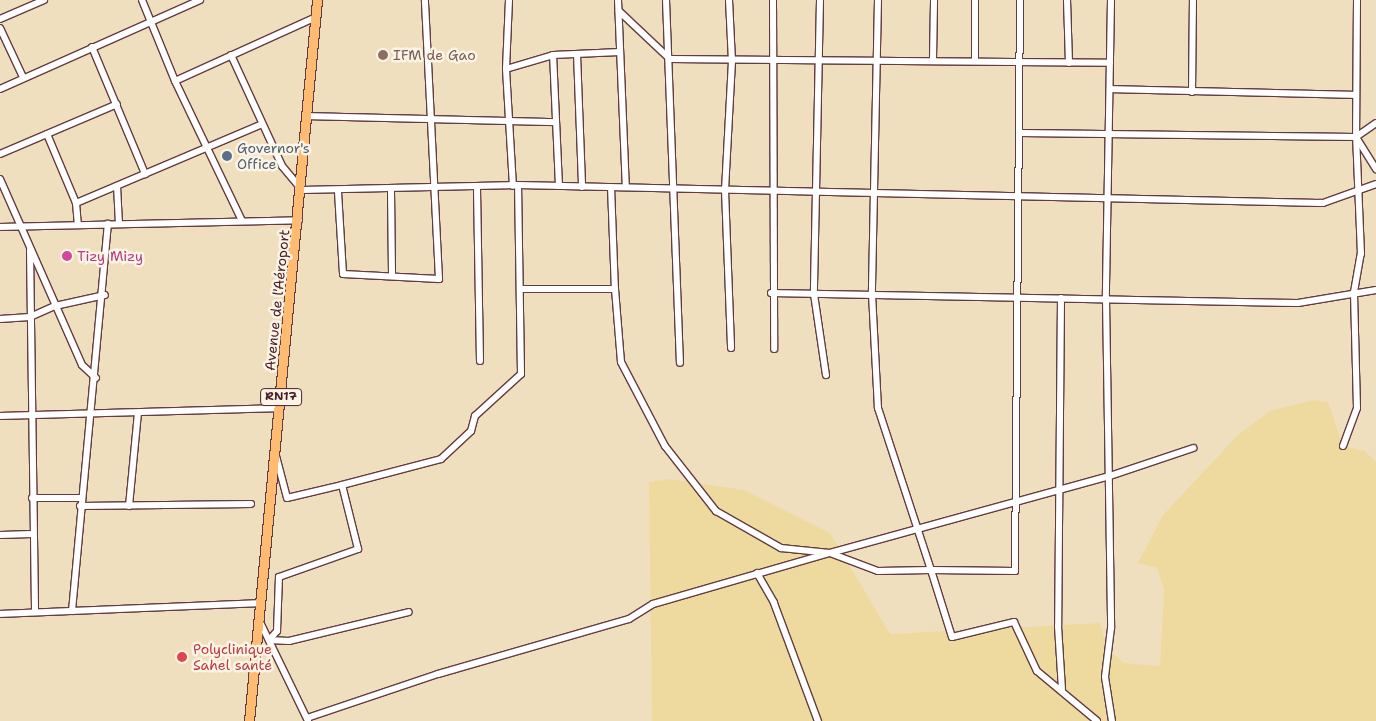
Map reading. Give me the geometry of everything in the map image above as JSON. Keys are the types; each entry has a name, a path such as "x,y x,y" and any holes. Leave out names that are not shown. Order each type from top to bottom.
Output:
{"main road":[{"name":"Avenue de l'Aéroport","path":"249,721 302,190 317,0"}],"street":[{"path":"0,19 44,0"},
{"path":"142,0 149,23 175,81 242,221"},
{"path":"0,89 23,77 200,0"},
{"path":"338,192 343,274 439,279 425,0"},
{"path":"275,454 286,498 441,459 471,431 475,416 521,374 521,289 506,69 509,0"},
{"path":"618,0 626,187"},
{"path":"666,0 670,59 672,189 680,363"},
{"path":"729,0 732,61 725,190 731,348"},
{"path":"773,0 775,61 771,293 774,349"},
{"path":"820,0 814,294 826,375"},
{"path":"878,0 876,192 872,294 878,408 952,636 1014,622 1037,672 1062,689 1097,721"},
{"path":"933,58 934,0"},
{"path":"975,0 975,59"},
{"path":"611,187 615,289 621,362 665,446 716,511 781,548 830,553 878,571 1015,572 1012,500 1014,297 1020,196 1020,0"},
{"path":"1068,0 1069,63"},
{"path":"1111,0 1110,89 1107,136 1106,299 1111,628 1105,677 1112,721"},
{"path":"1192,92 1193,0"},
{"path":"1344,446 1357,408 1354,292 1361,254 1356,191 1357,0"},
{"path":"619,11 670,59 819,61 933,58 1110,63"},
{"path":"175,81 316,17"},
{"path":"0,28 23,77"},
{"path":"92,47 145,174"},
{"path":"506,69 553,55 620,52"},
{"path":"577,54 582,187"},
{"path":"231,55 282,166 302,190 338,192 391,191 435,187 477,189 515,185 725,190 815,195 876,192 1323,203 1376,184"},
{"path":"553,55 559,186"},
{"path":"1110,89 1356,95"},
{"path":"0,154 117,104"},
{"path":"307,116 430,117 556,122"},
{"path":"76,203 262,124"},
{"path":"1020,132 1107,136 1356,137 1376,124"},
{"path":"47,134 76,203 78,225"},
{"path":"1356,137 1376,169"},
{"path":"0,179 82,365 96,378"},
{"path":"117,186 119,224"},
{"path":"477,189 480,361"},
{"path":"391,191 392,276"},
{"path":"0,227 299,220"},
{"path":"72,611 80,498 93,414 105,295 108,224"},
{"path":"30,250 32,534 35,612"},
{"path":"521,289 615,289"},
{"path":"771,293 1298,303 1354,292 1376,290"},
{"path":"0,319 30,317 55,306 105,295"},
{"path":"1061,298 1058,626 1062,689"},
{"path":"0,416 280,408"},
{"path":"129,506 138,413"},
{"path":"259,619 308,719 438,674 629,619 653,604 757,573 918,530 1012,500 1110,476 1193,448"},
{"path":"269,640 277,632 279,576 358,549 342,485"},
{"path":"32,498 80,498"},
{"path":"80,506 251,504"},
{"path":"0,535 32,534"},
{"path":"757,573 774,603 818,721"},
{"path":"0,614 260,603"},
{"path":"269,640 289,641 409,612"}],"sand":[{"path":"1313,400 1328,402 1343,446 1365,451 1376,462 1376,721 652,721 649,482 670,479 744,490 830,533 890,634 1100,623 1107,648 1124,663 1160,666 1164,590 1157,568 1138,563 1163,515 1238,435 1270,411"}],"place":[{"name":"IFM de Gao","path":"383,55"},
{"name":"Governor's Office","path":"227,156"},
{"name":"Tizy Mizy","path":"67,256"},
{"name":"Polyclinique Sahel santé","path":"182,657"}]}
